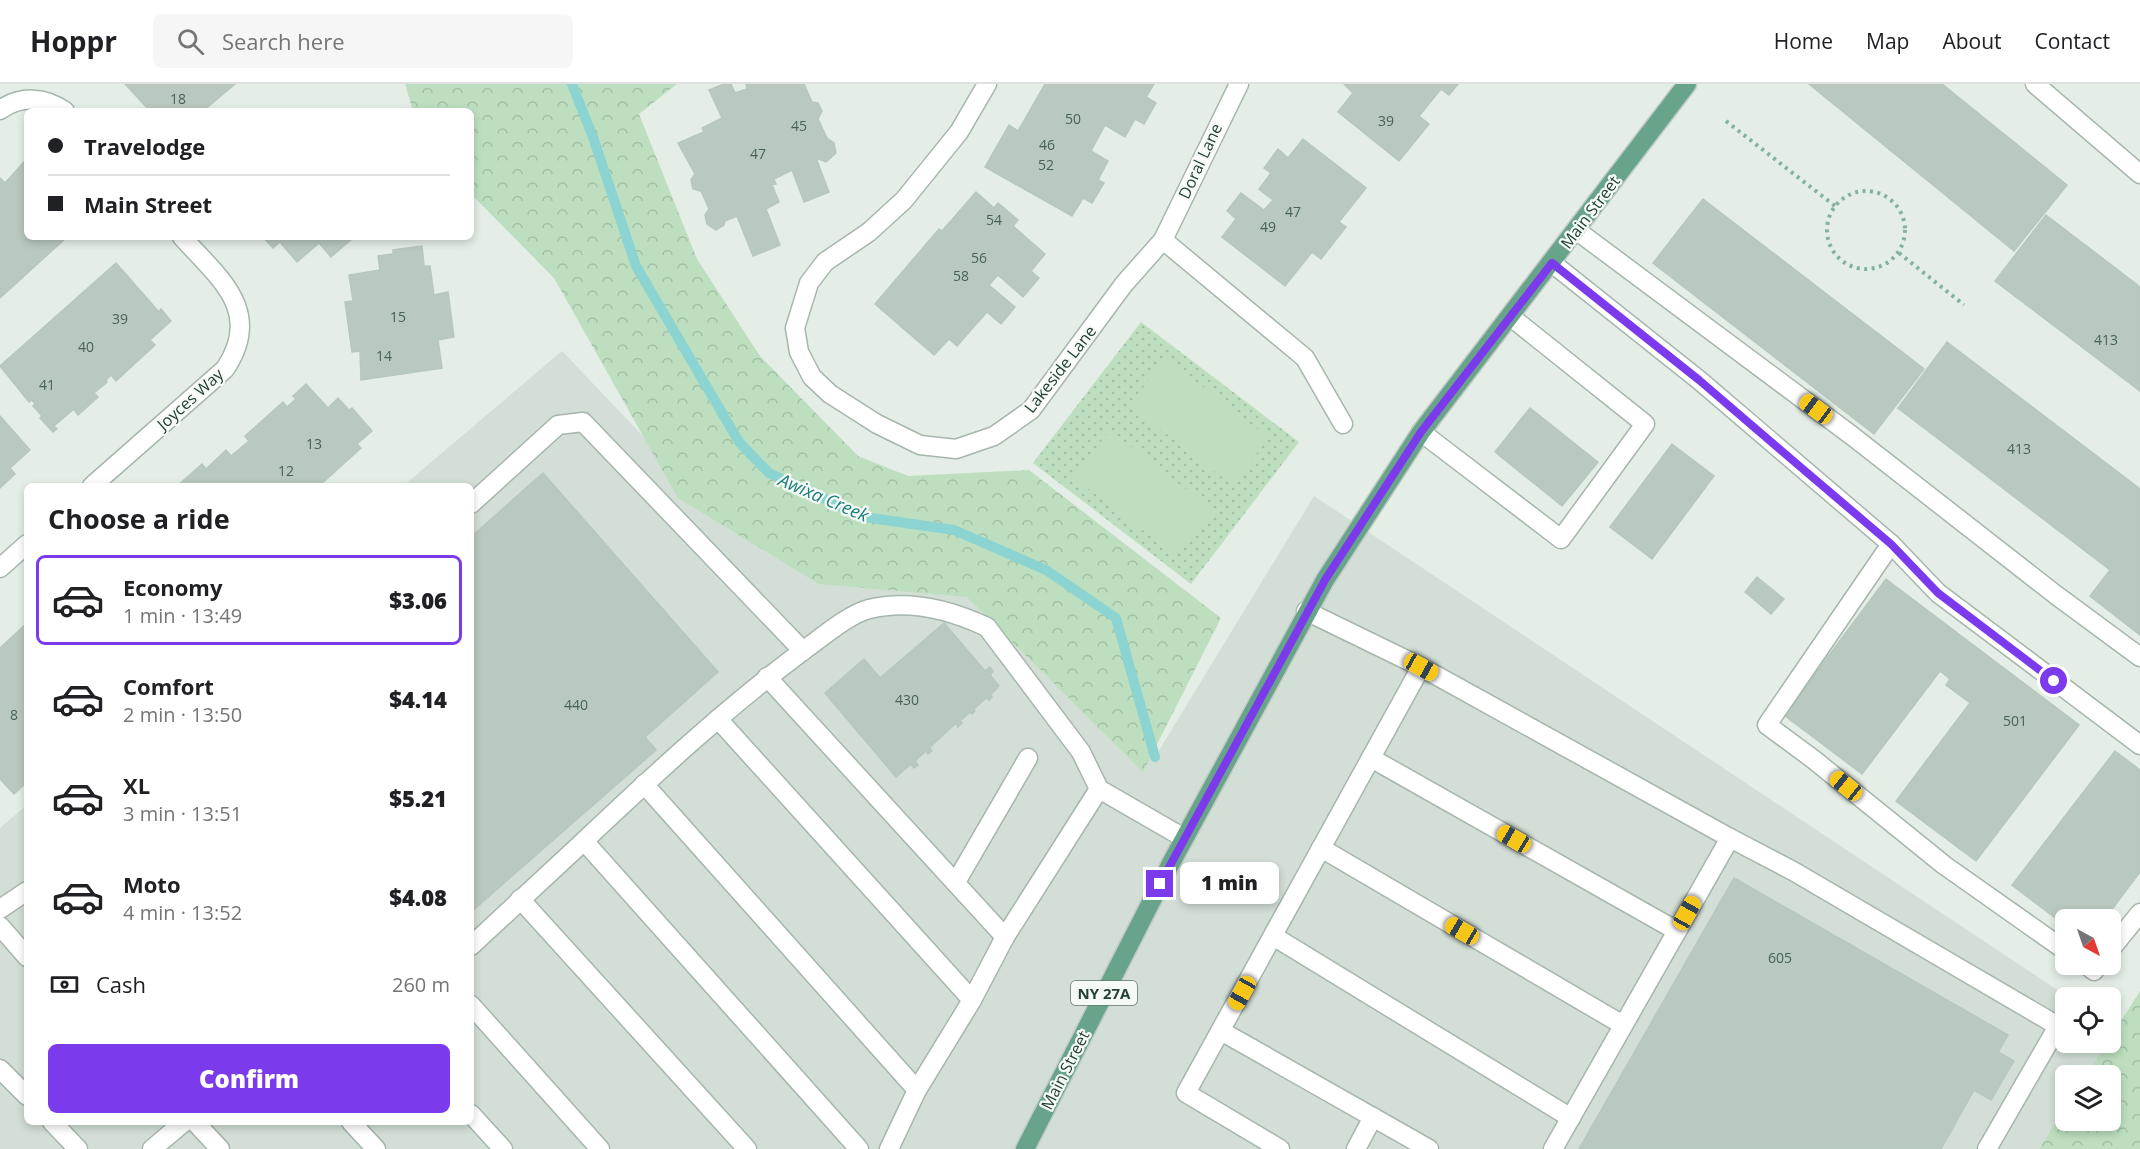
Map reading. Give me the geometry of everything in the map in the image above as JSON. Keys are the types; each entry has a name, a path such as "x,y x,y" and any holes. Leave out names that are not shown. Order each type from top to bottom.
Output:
{"main road":[{"name":"Main Street","path":"1025,1149 1184,838 1306,611 1421,432 1687,84"}],"street":[{"name":"Lakeside Lane","path":"987,84 959,132 904,200 869,232 825,262 808,283 795,328 799,352 812,377 830,394 877,424 920,445 956,449 994,436 1031,411 1124,285 1163,240"},
{"name":"Doral Lane","path":"1163,240 1239,84"},
{"path":"2035,84 2140,174"},
{"path":"0,111 26,100 50,100 61,108"},
{"path":"1576,230 1851,435 2056,595 2140,657"},
{"name":"Joyces Way","path":"96,483 225,369 237,351 240,329 238,306 228,287 185,240"},
{"path":"1163,240 1305,358 1343,424"},
{"path":"1552,263 1699,380 1891,544 1938,593 2140,745"},
{"path":"1421,432 1562,539 1645,424 1511,317"},
{"path":"474,501 558,425 583,422 803,651"},
{"path":"1891,544 1767,725 1813,759 1944,865 2055,943"},
{"path":"0,568 24,547"},
{"path":"474,943 644,784 767,676 825,634 867,609 920,605 968,618 987,627 1081,752 1099,789 1184,838"},
{"path":"1306,611 1421,667 1793,871 2058,1026 1987,1149"},
{"path":"1280,1149 1186,1093 1421,667"},
{"path":"767,676 1005,937"},
{"path":"718,719 972,1000"},
{"path":"956,882 1028,758"},
{"path":"1371,758 1677,931"},
{"path":"644,784 917,1090"},
{"path":"889,1149 917,1090 972,1000 1005,937 1099,789"},
{"path":"1553,1149 1730,838"},
{"path":"584,841 859,1149"},
{"path":"1322,848 1623,1025"},
{"path":"0,909 24,893"},
{"path":"520,899 747,1149"},
{"path":"2121,936 2140,913"},
{"path":"0,926 24,954"},
{"path":"1273,936 1571,1118"},
{"path":"474,1008 600,1149"},
{"path":"1221,1031 1430,1149"},
{"path":"0,1069 24,1093"},
{"path":"474,1117 503,1149"},
{"path":"1356,1149 1373,1117"},
{"path":"55,1125 78,1149"},
{"path":"152,1149 180,1125"},
{"path":"198,1125 220,1149"},
{"path":"354,1125 376,1149"}],"path":[{"path":"1726,121 1835,206"},
{"path":"1870,190 1882,194 1893,201 1905,223 1905,236 1899,253 1882,266 1869,270 1844,263 1828,243 1828,217 1844,197 1870,190"},
{"path":"1899,253 1964,305"}],"shaded area":[{"path":"562,351 722,519 939,548 1155,757 1314,496 2055,988 2055,1053 2100,1053 2093,1065 2055,1065 2055,1123 2039,1149 0,1149 0,828 24,808 24,1125 474,1125 474,483 407,483"}],"green space":[{"path":"405,84 677,84 639,114 697,259 760,356 858,456 908,476 1029,470 1221,618 1143,772 967,597 819,584 678,498 554,278 474,197 474,108 412,108"},
{"path":"1141,322 1299,442 1191,584 1033,463"},
{"path":"1166,358 1269,438 1232,485 1129,405"},
{"path":"1110,430 1213,510 1176,556 1073,477"},
{"path":"2140,991 2140,1149 2039,1149 2055,1123 2055,1131 2121,1131 2121,1065 2093,1065 2100,1053 2121,1053 2121,1021"}],"building":[{"path":"125,84 235,84 207,108 147,108"},
{"path":"724,84 731,84 735,93 747,89 746,84 804,84 812,102 818,103 822,111 818,119 827,138 834,143 836,153 826,162 816,158 829,192 804,202 792,170 774,179 776,184 772,185 779,202 766,209 780,245 753,256 737,216 725,221 724,225 716,230 707,224 705,215 709,209 701,191 693,189 691,180 695,174 678,143 704,132 702,128 722,118 709,90"},
{"path":"1045,84 1154,84 1146,97 1156,103 1144,124 1135,119 1125,137 1105,125 1091,151 1108,161 1098,180 1104,183 1092,203 1083,198 1072,216 985,167 1009,125 1018,131"},
{"path":"1344,84 1458,84 1449,95 1441,89 1419,116 1429,124 1399,161 1338,112 1353,93"},
{"path":"1809,84 1942,84 2067,185 2014,251"},
{"path":"1303,139 1366,188 1339,222 1346,227 1321,259 1312,252 1285,286 1222,237 1236,219 1227,211 1241,193 1264,210 1273,200 1259,189 1271,173 1264,168 1278,149 1288,158"},
{"path":"24,162 24,240 64,240 0,298 0,178 5,183"},
{"path":"976,192 994,208 998,203 1018,220 1013,226 1045,254 1031,271 1039,278 1023,297 998,275 989,285 1015,307 1001,324 987,312 957,346 949,339 934,355 875,304 939,229 942,231"},
{"path":"1703,199 1924,369 1874,434 1653,263"},
{"path":"2046,215 2140,287 2140,391 1995,281"},
{"path":"266,240 351,240 331,257 319,243 297,262 280,242 273,248"},
{"path":"422,246 424,266 430,266 434,295 448,292 454,337 438,340 442,368 361,380 360,351 352,352 345,302 353,301 349,275 380,270 378,256 393,254 393,250"},
{"path":"116,263 159,312 161,309 171,321 150,340 155,345 116,381 111,375 106,380 107,382 94,393 98,397 78,415 74,409 54,426 57,429 53,432 40,418 42,416 33,406 35,404 32,400 29,402 0,366"},
{"path":"1947,342 2140,489 2140,635 2090,596 2110,570 1898,408"},
{"path":"306,384 328,408 338,398 349,410 352,408 372,431 357,444 361,448 322,483 180,483 202,464 206,469 226,450 231,456 249,441 245,436 283,402 287,407 296,399 293,396"},
{"path":"1530,408 1598,462 1562,506 1495,452"},
{"path":"0,416 30,450 10,468 15,474 0,488"},
{"path":"1672,444 1714,476 1652,559 1610,527"},
{"path":"543,473 718,672 645,737 656,750 474,909 474,534"},
{"path":"1757,577 1784,599 1771,614 1745,592"},
{"path":"1886,579 2079,725 1976,861 1896,801 1970,703 1946,685 1950,679 1940,671 1862,774 1784,715"},
{"path":"944,623 985,671 990,667 993,672 990,675 999,686 990,695 992,697 989,700 986,698 972,714 970,712 960,721 962,723 958,727 956,723 929,748 932,751 928,754 926,751 915,761 918,765 914,768 911,764 896,777 825,693 864,659 880,678"},
{"path":"24,626 24,785 14,794 0,779 0,648"},
{"path":"2115,751 2140,770 2140,872 2112,909 2055,909 2055,918 2012,885"},
{"path":"1734,878 2008,1035 1998,1052 2014,1061 1991,1100 1974,1090 1941,1149 1579,1149"}],"waterway":[{"name":"Awixa Creek","path":"572,84 594,140 636,266 739,442 769,473 864,517 954,530 1046,570 1116,618 1155,757"}],"route":[{"path":"1160,884 1287,646 1325,580 1421,432 1552,263 1699,380 1891,544 1938,593 2054,681"}]}
